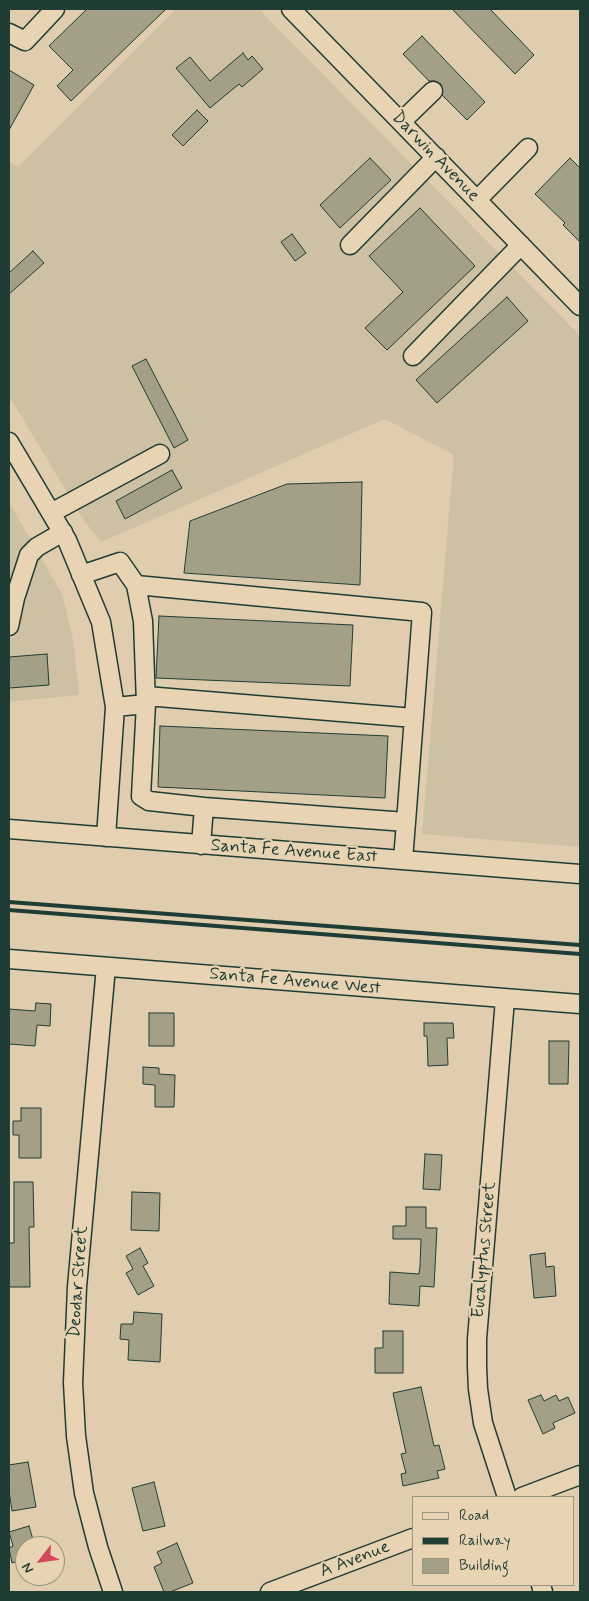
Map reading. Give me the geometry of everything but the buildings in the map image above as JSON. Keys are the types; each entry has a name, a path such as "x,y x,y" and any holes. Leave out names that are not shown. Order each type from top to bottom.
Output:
{"street":[{"path":"9,33 25,41 55,9"},
{"name":"Darwin Avenue","path":"290,9 521,245 574,287 580,306"},
{"path":"401,122 433,91"},
{"path":"477,200 528,148"},
{"path":"350,245 436,157"},
{"path":"413,356 521,245"},
{"path":"9,442 63,532 101,622 115,707 106,837"},
{"path":"51,513 160,454"},
{"path":"9,626 15,598 29,555 37,547 63,532"},
{"path":"81,575 120,562 136,585 143,621 146,700 141,796 149,801 204,807 406,822"},
{"path":"136,585 422,612 403,860"},
{"path":"115,707 146,700 414,718"},
{"path":"200,845 204,807"},
{"name":"Santa Fe Avenue East","path":"9,829 580,874"},
{"name":"Santa Fe Avenue West","path":"9,959 580,1004"},
{"name":"Deodar Street","path":"106,967 77,1288 73,1383 76,1436 84,1493 98,1547 113,1592"},
{"name":"Eucalyptus Street","path":"505,998 477,1339 477,1366 483,1423 507,1496"},
{"path":"525,1496 580,1475"},
{"name":"A Avenue","path":"270,1592 412,1538"}],"shaded area":[{"path":"176,9 259,9 580,336 580,847 422,834 454,455 385,419 101,542 85,522 9,396 9,161 18,167"},
{"path":"9,502 63,596 73,640 79,695 9,702"}],"railway":[{"path":"9,902 580,945"},
{"path":"9,910 580,954"}]}
